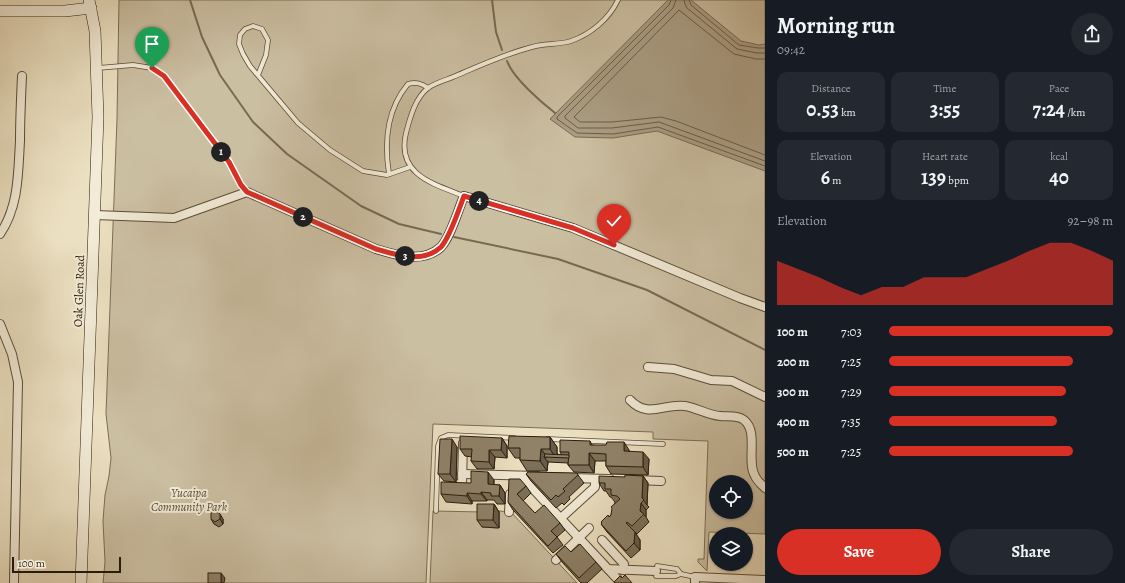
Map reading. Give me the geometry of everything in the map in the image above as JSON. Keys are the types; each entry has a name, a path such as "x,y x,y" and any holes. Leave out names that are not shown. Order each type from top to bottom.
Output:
{"main road":[{"path":"0,11 65,12 90,4"},
{"name":"Oak Glen Road","path":"82,583 98,117 95,31 90,4"}],"street":[{"path":"0,234 12,209 18,184 22,76"},
{"path":"95,215 174,218 247,192 376,249 398,256 416,256 431,254 441,246 448,234 464,196 573,228 765,307"},
{"path":"0,324 12,354 18,382 14,583"},
{"path":"648,367 674,369 711,380 732,381 765,397"},
{"path":"630,400 637,406 648,410 682,405 717,416 738,417 744,420 749,426 751,434 752,469 754,475 765,488"},
{"path":"443,484 462,484 464,443"},
{"path":"462,474 543,477"},
{"path":"509,512 511,476"},
{"path":"521,476 621,583"},
{"path":"558,477 661,481"},
{"path":"561,518 595,487 595,479"},
{"path":"556,560 589,528"},
{"path":"602,540 624,564 623,570"},
{"path":"608,569 656,571"},
{"path":"695,580 765,580"}],"lane":[{"path":"464,196 422,179 410,167 404,155 405,140 409,120 416,102 428,88 492,61 533,46 571,41 595,29 615,7 618,0"},
{"path":"258,75 266,55 268,40 262,29 253,26 245,29 240,35 239,44 243,54 250,66 298,123 330,150 363,171 389,174 410,167"},
{"path":"97,68 133,65 152,68 164,76 229,162 241,185 247,192"},
{"path":"389,174 386,156 387,130 399,94 408,84 416,82 428,88"},
{"path":"436,511 438,446 442,437 454,435 520,438"},
{"path":"543,439 662,444"},
{"path":"656,571 678,569 681,574 695,580"},
{"path":"656,571 676,576 681,574"}],"green space":[{"name":"Yucaipa Community Park","path":"119,0 765,0 765,534 753,534 753,527 709,527 707,571 698,562 698,559 704,559 708,441 653,439 653,432 433,424 426,583 103,583 105,562 103,521 105,495 111,458 106,414 117,119"},
{"path":"433,511 483,512 482,527 498,528 499,511 511,512 577,583 430,583"}],"water":[{"path":"668,0 691,0 741,41 759,45 765,44 765,171 657,131 613,138 575,137 550,119"}],"building":[{"path":"460,436 502,438 501,450 489,450 489,462 471,461 472,449 460,449"},
{"path":"509,436 550,437 550,449 541,449 540,461 520,460 520,448 508,448"},
{"path":"440,439 452,439 450,474 438,474"},
{"path":"560,440 590,441 590,445 606,445 607,442 624,442 624,451 643,452 643,467 606,466 606,454 589,453 589,465 568,465 569,452 560,452"},
{"path":"545,454 569,455 569,458 544,457"},
{"path":"471,471 488,472 488,484 500,485 499,496 491,496 491,493 481,492 481,494 467,493 467,496 441,494 441,482 471,483"},
{"path":"528,472 577,473 578,475 563,489 565,491 558,497 556,495 551,500 526,474"},
{"path":"625,475 643,476 642,498 644,500 641,503 640,511 644,514 632,526 627,522 626,523 635,532 634,543 626,551 601,524 601,522 608,515 609,517 611,515 611,507 620,499 617,496 611,495 611,489 605,489 605,483 599,483 599,476 625,477"},
{"path":"509,479 520,479 526,486 517,494 535,513 544,505 560,523 551,531 557,537 548,546 508,502"},
{"path":"477,504 494,504 493,520 477,520"},
{"path":"215,511 220,514 220,519 215,522 211,519 211,513"},
{"path":"580,544 596,562 579,578 556,554 565,546 571,552"},
{"path":"208,573 221,573 221,583 208,583"},
{"path":"625,575 632,583 614,582 620,576 622,578"}],"waterway":[{"path":"190,0 202,37 220,75 253,122 287,154 361,206 399,224 441,234"},
{"path":"492,0 496,32 502,50"},
{"path":"507,61 510,68 521,82 555,113"},
{"path":"454,237 558,259 647,290 765,350"}],"route":[{"path":"152,68 164,76 229,162 241,185 247,192 376,249 398,256 431,254 441,246 448,234 464,196 573,228 614,245"}]}
